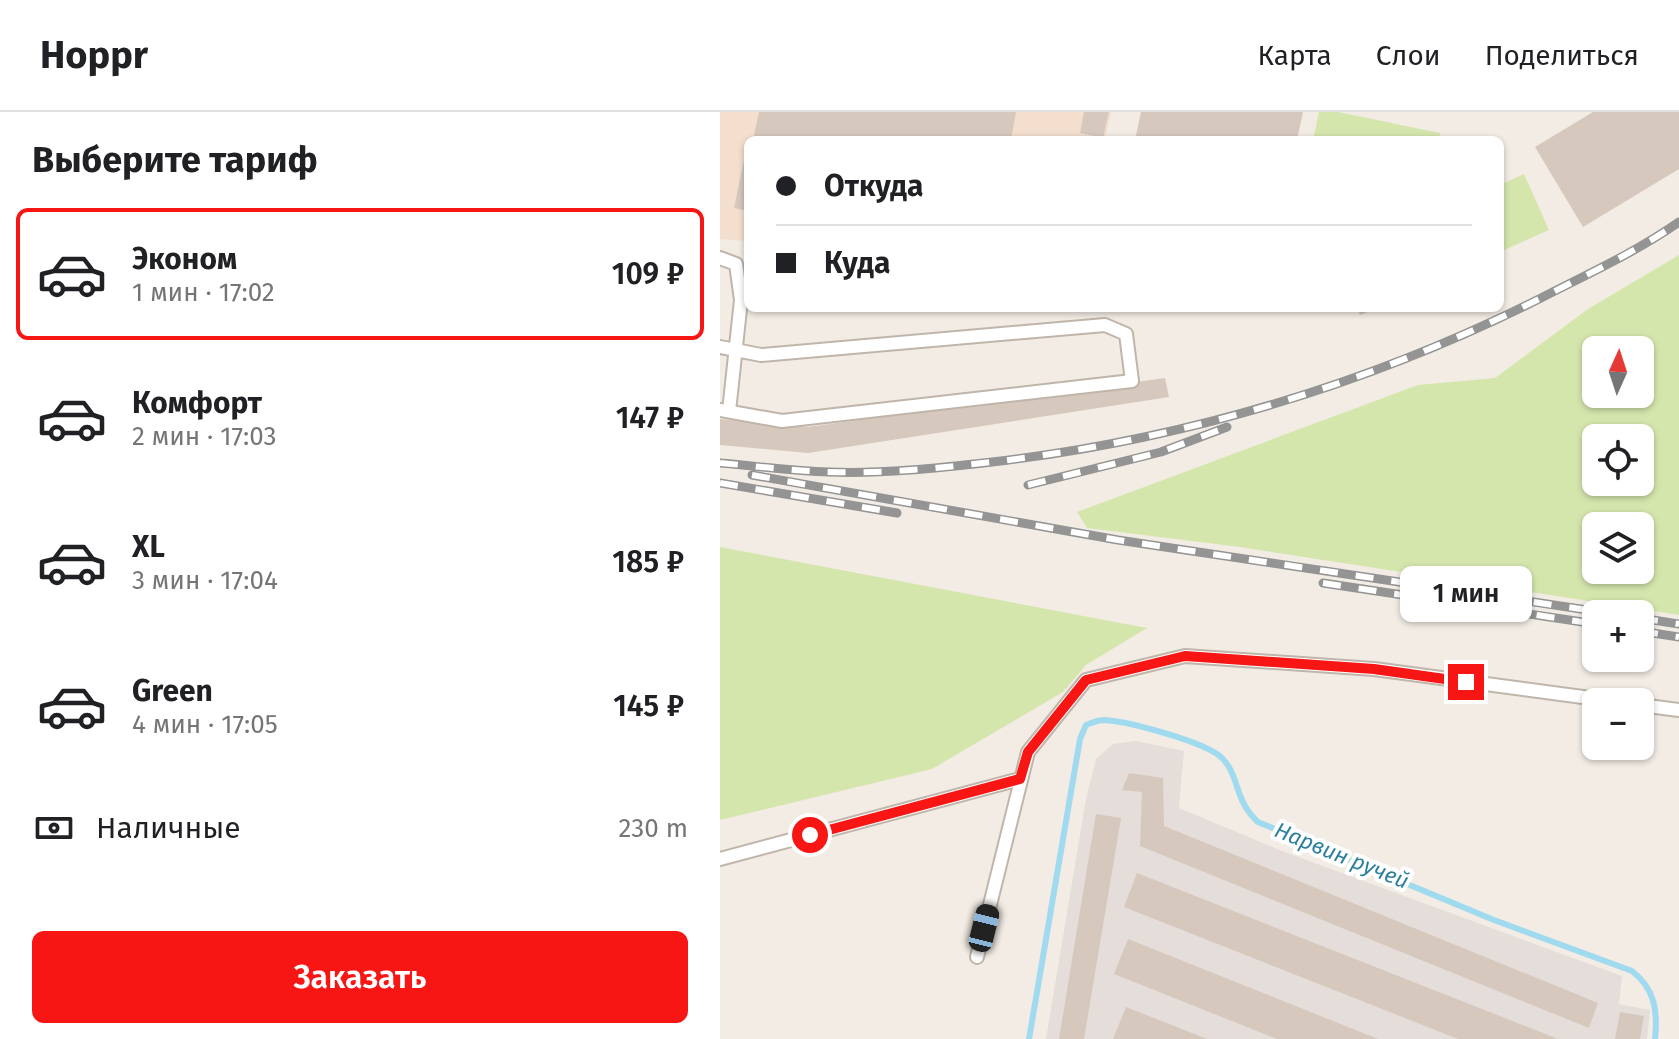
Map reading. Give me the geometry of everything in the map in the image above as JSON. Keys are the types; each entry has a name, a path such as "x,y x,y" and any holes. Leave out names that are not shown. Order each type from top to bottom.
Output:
{"lane":[{"path":"720,258 736,264 741,300 736,349 724,410 782,421 1132,381 1126,334 1105,325 761,355 736,349 720,347"},
{"path":"977,957 1028,752 1086,680 1185,656 1374,669 1582,697"},
{"path":"1654,707 1679,710"},
{"path":"720,859 1020,779"}],"shaded area":[{"path":"720,112 1111,112 1106,136 744,136 744,241 720,239"},
{"path":"1136,741 1184,751 1179,808 1282,851 1622,976 1619,1004 1650,1010 1647,1039 1046,1039 1086,799 1096,759 1113,744"}],"green space":[{"path":"1319,112 1338,112 1440,133 1440,136 1314,136"},
{"path":"1524,174 1549,230 1504,250 1504,183"},
{"path":"1679,255 1679,615 1654,611 1654,600 1582,600 1240,547 1087,528 1077,512 1418,385 1495,378 1588,309"},
{"path":"720,547 1147,628 1086,665 1063,692 932,769 720,820"}],"building":[{"path":"759,112 1016,112 1012,136 754,136"},
{"path":"1084,112 1109,112 1103,136 1080,133"},
{"path":"1141,112 1303,112 1298,136 1136,136"},
{"path":"1593,112 1679,112 1679,169 1583,227 1535,147"},
{"path":"744,160 744,210 734,208"},
{"path":"1165,378 1169,397 808,453 720,445 720,419 808,427"},
{"path":"1129,773 1163,778 1164,826 1598,1003 1589,1028 1140,846 1142,792 1122,790"},
{"path":"1096,814 1121,818 1084,1039 1059,1039"},
{"path":"1137,873 1558,1039 1458,1039 1124,907"},
{"path":"1128,939 1378,1039 1277,1039 1114,974"},
{"path":"1126,1007 1207,1039 1113,1039"},
{"path":"1620,1012 1644,1016 1640,1039 1615,1039"}],"waterway":[{"name":"Нарвин ручей","path":"1029,1039 1080,739 1086,725 1104,720 1166,733 1213,752 1228,765 1245,806 1258,822 1494,920 1632,971 1646,985 1653,1001 1655,1039"}],"railway":[{"path":"720,463 829,472 931,468 1063,452 1204,423 1274,404 1410,357 1541,298 1612,262 1679,222"},
{"path":"1028,485 1161,452 1227,427"},
{"path":"752,475 1118,540 1582,609"},
{"path":"720,483 897,513"},
{"path":"1323,583 1582,622"},
{"path":"1654,620 1679,624"},
{"path":"1654,633 1679,637"}],"route":[{"path":"810,835 1020,779 1028,752 1086,680 1185,656 1374,669 1466,682"}]}
